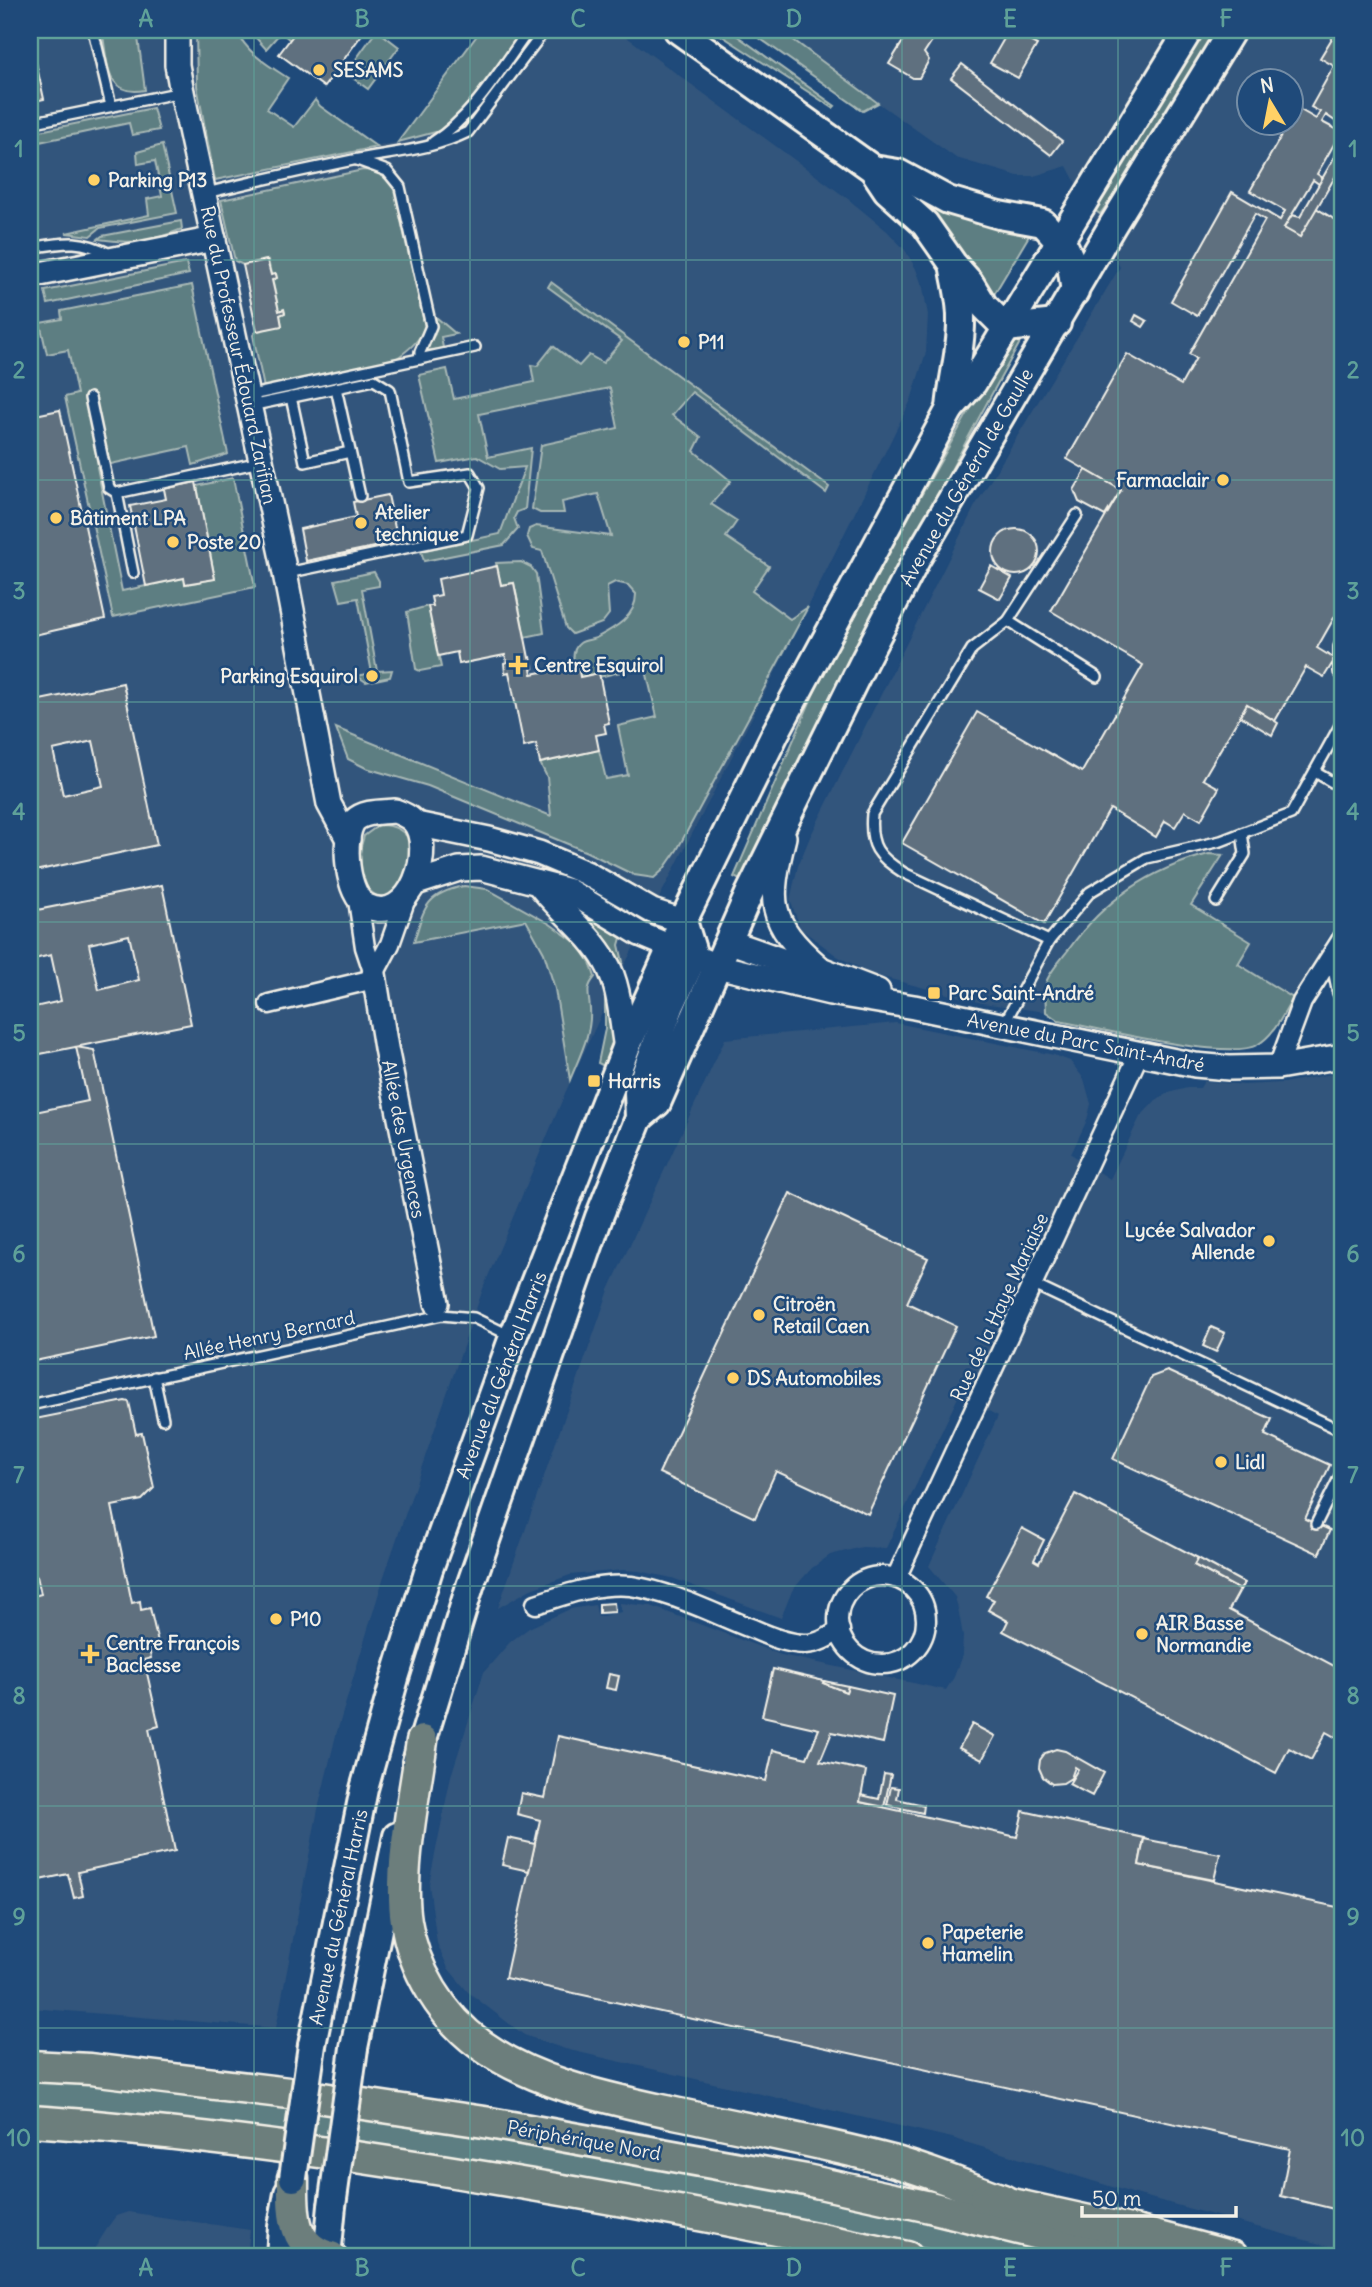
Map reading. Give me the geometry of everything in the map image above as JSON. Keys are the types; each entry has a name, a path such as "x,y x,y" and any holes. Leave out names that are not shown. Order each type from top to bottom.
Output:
{"highway":[{"path":"422,1741 405,1880 406,1920 416,1959 431,1991 452,2018 481,2045 541,2078 614,2100 889,2161 1003,2200"},
{"name":"Périphérique Nord","path":"30,2066 90,2069 484,2122 806,2180 930,2207 1132,2257"},
{"path":"30,2121 226,2139 484,2176 907,2257"},
{"path":"659,2154 1003,2200 1233,2257"},
{"path":"291,2193 293,2221 298,2232 308,2244 329,2257"}],"main road":[{"path":"678,30 873,169 887,190 925,223 984,306 1006,328"},
{"path":"728,941 683,921 775,732 950,409 973,383 1189,30"},
{"name":"Avenue du Général de Gaulle","path":"728,941 916,560 1231,30"},
{"path":"873,169 898,173 948,200 999,215 1043,223 1059,240 1070,258 1075,292"},
{"path":"950,409 961,325 961,308 953,264"},
{"path":"1006,328 1057,323"},
{"name":"Avenue du Général Harris","path":"329,2257 332,2206 354,2048 403,1808 470,1586 599,1217 639,1118 657,1103 694,956 683,921"},
{"name":"Avenue du Général Harris","path":"279,2257 312,2045 364,1789 429,1569 513,1337 626,1048 694,956 728,941"}],"street":[{"name":"Rue du Professeur Édouard Zarifian","path":"177,30 177,65 182,92 287,584 329,804 348,839"},
{"path":"30,276 214,239"},
{"path":"269,1004 374,976 420,872 421,842 416,824 412,819 395,811 364,814 355,820 348,839 350,873 358,900 365,947 374,976"},
{"path":"791,812 775,876 776,908 785,933 821,969"},
{"path":"416,824 489,839 539,853 586,873 652,911 683,921"},
{"path":"358,900 367,906 393,906 411,890 459,869 481,869 569,891 640,934 694,956 831,993 914,1007"},
{"path":"538,883 608,964 626,1048"},
{"path":"728,941 782,960 821,969 914,1007"},
{"path":"1338,946 1342,991"},
{"path":"1278,1067 1301,1002 1338,946"},
{"name":"Allée des Urgences","path":"374,976 388,1062 437,1303"},
{"name":"Avenue du Parc Saint-André","path":"914,1007 1139,1054 1229,1069 1278,1067 1342,1056"},
{"name":"Rue de la Haye Mariaise","path":"896,1578 1139,1054"},
{"path":"870,1578 896,1578 910,1586 920,1597 925,1611 926,1626 921,1641 899,1661 884,1664 869,1662 851,1649 840,1630 838,1617 848,1592 858,1583 870,1578"},
{"path":"536,1604 593,1588 632,1587 666,1595 779,1639 805,1644 827,1639 840,1630"}],"lane":[{"path":"93,30 111,106"},
{"path":"423,149 449,132 475,103 529,30"},
{"path":"204,193 356,160 423,149 468,132 545,30"},
{"path":"30,123 182,92"},
{"path":"356,160 387,171 400,187 430,326 419,359"},
{"path":"30,248 74,241 120,258"},
{"path":"248,401 475,347"},
{"path":"248,401 291,397 374,380 390,390 409,482 470,473 479,488 467,536 287,584"},
{"path":"337,388 360,496"},
{"path":"291,397 305,462 350,452"},
{"path":"90,398 108,488 117,493 261,462"},
{"path":"117,493 133,573"},
{"path":"1049,940 896,868 876,849 871,832 873,814 972,649 1008,621 1077,515"},
{"path":"1008,621 1097,677"},
{"path":"1342,641 1339,647 1339,672 1342,675"},
{"path":"1003,1026 1049,940 1090,892 1147,858 1221,841 1291,814 1342,722"},
{"path":"1315,772 1342,788"},
{"path":"1216,901 1245,855 1242,833"},
{"path":"1032,1284 1342,1431"},
{"name":"Allée Henry Bernard","path":"30,1405 442,1315 474,1318 513,1337"},
{"path":"154,1377 163,1419"},
{"path":"1316,1524 1342,1472"}],"shaded area":[{"path":"30,30 196,30 197,86 215,180 398,142 481,30 617,30 848,199 887,231 905,250 916,269 928,315 926,352 911,400 778,667 621,972 566,1091 484,1286 384,1576 336,1735 318,1809 276,2028 30,2008"},
{"path":"779,30 1342,30 1342,914 1270,1035 1255,1046 1239,1049 1171,1044 1059,1021 1046,1012 982,1003 871,974 837,956 801,929 790,900 798,866 810,837 975,506 1120,267 1067,166 1034,176 1018,176 956,158"},
{"path":"896,1023 1054,1055 1070,1061 1084,1079 1091,1104 1087,1120 1071,1154 1110,1179 1140,1117 1156,1100 1168,1093 1200,1088 1204,1081 1244,1085 1283,1083 1342,1072 1342,2250 1132,2193 952,2138 565,2049 524,2035 468,1992 448,1968 437,1943 429,1884 451,1776 484,1672 510,1642 529,1628 570,1609 595,1605 598,1617 621,1612 620,1603 651,1606 781,1655 946,1690 954,1677 962,1655 963,1636 959,1613 955,1597 929,1566 998,1416 959,1395 886,1548 862,1547 830,1555 812,1568 792,1591 781,1618 672,1578 623,1570 570,1575 531,1589 498,1608 609,1290 725,1039"},
{"path":"128,2212 250,2230 247,2257 89,2257 116,2216"}],"green space":[{"path":"102,30 137,30 145,90 132,91 115,82 107,64"},
{"path":"196,30 236,30 251,52 288,78 267,109 294,127 315,100 377,147 215,180 197,86"},
{"path":"249,30 297,30 290,40 281,32 266,49"},
{"path":"377,30 399,47 368,89 346,73"},
{"path":"481,30 523,30 456,120 443,130 398,142"},
{"path":"713,30 729,30 835,106 833,108"},
{"path":"748,30 780,30 878,103 863,111"},
{"path":"1200,30 1219,30 1149,147 1100,214 1090,207"},
{"path":"153,108 159,130 132,135 129,123 30,144 30,133"},
{"path":"162,145 177,213 100,228 90,236 66,233 149,215 147,199 162,196 155,161 138,164 137,152"},
{"path":"363,170 379,174 393,185 425,327 423,332 409,349 396,359 264,388 253,335 257,331 282,325 268,260 243,265 235,261 221,200"},
{"path":"932,207 1030,234 990,301 933,213"},
{"path":"181,221 182,229 149,240 132,242 98,239 102,236"},
{"path":"186,263 189,274 48,304 45,291"},
{"path":"551,282 829,487 826,493 692,392 672,415 701,437 694,451 731,481 711,504 737,521 726,537 769,566 752,591 790,619 808,607 677,850 654,878 634,875 587,852 428,786 366,768 348,759 336,728 551,816 547,777 540,763 599,750 606,779 628,775 618,726 657,717 645,666 599,677 598,673 580,677 578,665 574,664 574,653 578,645 596,638 623,621 632,609 636,594 628,585 615,582 607,586 609,614 602,623 572,634 566,628 542,551 533,549 527,536 529,529 536,526 611,536 598,494 562,502 564,513 540,513 532,509 541,445 618,428 610,388 479,414 488,457 531,448 525,509 517,512 514,518 518,529 504,545 424,561 421,551 500,534 525,467 500,469 477,456 439,463 419,375 447,369 454,399 534,382 531,365 537,366 553,346 579,366 589,355 603,363 622,341 548,287"},
{"path":"192,285 228,454 193,465 189,447 97,467 122,591 184,578 186,584 215,579 197,486 233,478 255,587 113,617 65,397 77,394 68,350 47,354 40,323 62,319 61,311"},
{"path":"434,317 456,334 441,337 443,348 424,351 435,334"},
{"path":"1011,337 1023,337 879,608 742,881 734,877 830,656"},
{"path":"521,562 531,567 536,574 544,633 525,637 514,583 501,585 496,563"},
{"path":"374,572 379,586 362,589 377,671 392,670 390,677 366,682 357,676 372,673 358,598 341,601 335,580"},
{"path":"428,606 441,667 420,671 416,669 407,612"},
{"path":"379,825 399,829 413,845 402,882 385,899 369,890 361,874 360,864 364,836"},
{"path":"1209,854 1223,855 1191,905 1251,942 1238,964 1293,998 1269,1036 1257,1045 1242,1049 1191,1046 1059,1021 1046,1012 1049,976 1097,916 1113,901 1148,878 1187,860"},
{"path":"464,886 487,889 550,924 578,944 590,962 595,977 589,988 589,1027 570,1080 555,989 544,953 526,920 414,942 428,904 441,893"},
{"path":"574,908 621,938 621,966"},
{"path":"607,992 614,1039 606,1067 598,1063 605,1029"},
{"path":"30,2080 227,2101 393,2124 589,2156 768,2189 999,2238 1021,2244 1028,2253 1026,2257 966,2257 726,2206 153,2118 30,2106"}],"building":[{"name":"SESAMS","path":"297,30 365,30 324,87 279,54"},
{"path":"910,30 939,30 924,53 929,60 919,78 913,78 889,64"},
{"path":"940,30 961,30 955,39"},
{"path":"1009,30 1037,45 1018,78 990,63"},
{"name":"Farmaclair","path":"1337,30 1342,33 1342,49 1338,57 1342,60 1342,108 1335,121 1326,115 1322,122 1341,132 1317,174 1323,178 1319,184 1313,180 1284,228 1300,237 1316,208 1342,224 1342,604 1317,648 1335,659 1324,677 1306,667 1275,721 1247,704 1203,779 1219,788 1201,820 1185,811 1175,827 1165,821 1156,837 1110,809 1044,924 902,843 977,712 1082,772 1143,665 1051,611 1121,490 1067,459 1127,354 1181,385 1196,358 1189,354 1265,220 1255,214 1197,316 1171,301 1232,192 1280,220 1285,211 1250,191 1281,136 1306,136 1306,113 1316,119 1320,112 1311,107 1334,66 1320,58"},
{"path":"30,35 44,99 30,102"},
{"path":"962,64 1062,141 1051,155 951,78"},
{"path":"1342,144 1342,165 1300,237 1284,228 1292,215 1300,217"},
{"path":"267,260 271,275 276,274 277,278 272,280 279,311 284,309 285,313 280,315 282,326 257,331 243,265"},
{"path":"1136,315 1147,321 1143,327 1133,321"},
{"name":"Bâtiment LPA","path":"60,410 105,619 30,636 30,416"},
{"path":"1086,470 1121,490 1105,516 1079,502 1074,490"},
{"name":"Poste 20","path":"196,482 215,579 185,584 184,578 146,586 130,506 166,499 164,489"},
{"name":"Atelier technique","path":"388,495 398,542 306,561 300,529 356,517 353,502"},
{"path":"1016,529 1032,536 1039,552 1032,568 1016,575 1000,568 993,552 1000,536"},
{"name":"Centre Esquirol","path":"497,566 501,585 514,583 529,658 531,657 532,674 578,665 580,677 599,673 609,723 604,724 606,733 596,735 599,750 540,763 536,744 524,747 509,672 505,673 505,655 459,664 457,652 438,656 428,606 433,606 431,597 441,595 438,579"},
{"path":"991,566 1012,578 1000,599 979,588"},
{"path":"123,683 157,845 30,872 30,702","holes":["93,741 103,786 63,795 53,750"]},
{"path":"1247,704 1278,723 1272,735 1240,716"},
{"path":"162,885 191,1024 30,1056 30,1008 61,1001 51,955 30,960 30,902 32,911","holes":["129,935 139,980 99,990 89,944"]},
{"path":"76,1047 94,1050 154,1336 30,1362 30,1113 88,1101"},
{"path":"790,1193 928,1258 907,1303 956,1326 868,1514 776,1471 755,1518 659,1473"},
{"path":"1211,1327 1225,1333 1216,1352 1203,1346"},
{"name":"Lidl","path":"1167,1371 1272,1419 1265,1435 1330,1465 1305,1519 1330,1530 1319,1554 1113,1459 1151,1377"},
{"name":"Centre François Baclesse","path":"129,1402 136,1434 142,1433 154,1488 142,1500 112,1506 132,1603 140,1601 141,1610 150,1608 159,1647 149,1649 151,1658 144,1660 159,1726 149,1729 175,1851 78,1872 83,1896 74,1898 68,1874 30,1882 30,1597 41,1594 37,1576 30,1578 30,1420"},
{"name":"AIR Basse Normandie","path":"1075,1494 1198,1558 1194,1565 1240,1590 1229,1610 1342,1670 1342,1723 1335,1737 1326,1732 1311,1760 1289,1748 1276,1773 1003,1631 1008,1621 988,1610 994,1600 986,1596 1022,1528 1044,1540 1034,1560 1039,1563"},
{"path":"1198,1558 1244,1583 1240,1590 1194,1565"},
{"path":"614,1603 615,1612 599,1613 599,1604"},
{"name":"Papeterie Hamelin","path":"773,1669 824,1681 823,1683 846,1692 848,1686 893,1696 883,1743 832,1732 820,1761 866,1771 860,1802 1017,1837 1023,1811 1144,1838 1139,1865 1342,1908 1342,2211 1281,2196 1290,2149 505,1978 540,1820 517,1814 521,1793 545,1798 558,1736 766,1781 773,1750 807,1758 819,1729 762,1716"},
{"path":"609,1674 619,1676 616,1690 606,1688"},
{"path":"824,1681 848,1686 846,1692 823,1683"},
{"path":"972,1724 995,1736 982,1760 959,1748"},
{"path":"1056,1749 1065,1751 1104,1773 1092,1796 1069,1784 1078,1769 1075,1767 1071,1778 1063,1783 1052,1784 1043,1777 1039,1768 1040,1760 1045,1753"},
{"path":"884,1774 891,1775 884,1807 860,1802 861,1795 879,1799"},
{"path":"891,1787 899,1788 897,1799 924,1805 923,1813 887,1805"},
{"path":"508,1838 535,1844 529,1871 502,1865"},
{"path":"1144,1839 1220,1854 1214,1880 1139,1865"}],"place":[{"name":"SESAMS","path":"319,70"},
{"name":"Parking P13","path":"94,180"},
{"name":"P11","path":"684,342"},
{"name":"Farmaclair","path":"1223,480"},
{"name":"Bâtiment LPA","path":"56,518"},
{"name":"Atelier technique","path":"361,523"},
{"name":"Poste 20","path":"173,542"},
{"name":"Centre Esquirol","path":"518,665"},
{"name":"Parking Esquirol","path":"372,676"},
{"name":"Parc Saint-André","path":"934,993"},
{"name":"Harris","path":"594,1081"},
{"name":"Lycée Salvador Allende","path":"1269,1241"},
{"name":"Citroën Retail Caen","path":"759,1315"},
{"name":"DS Automobiles","path":"733,1378"},
{"name":"Lidl","path":"1221,1462"},
{"name":"P10","path":"276,1619"},
{"name":"AIR Basse Normandie","path":"1142,1634"},
{"name":"Centre François Baclesse","path":"90,1654"},
{"name":"Papeterie Hamelin","path":"928,1943"}]}
